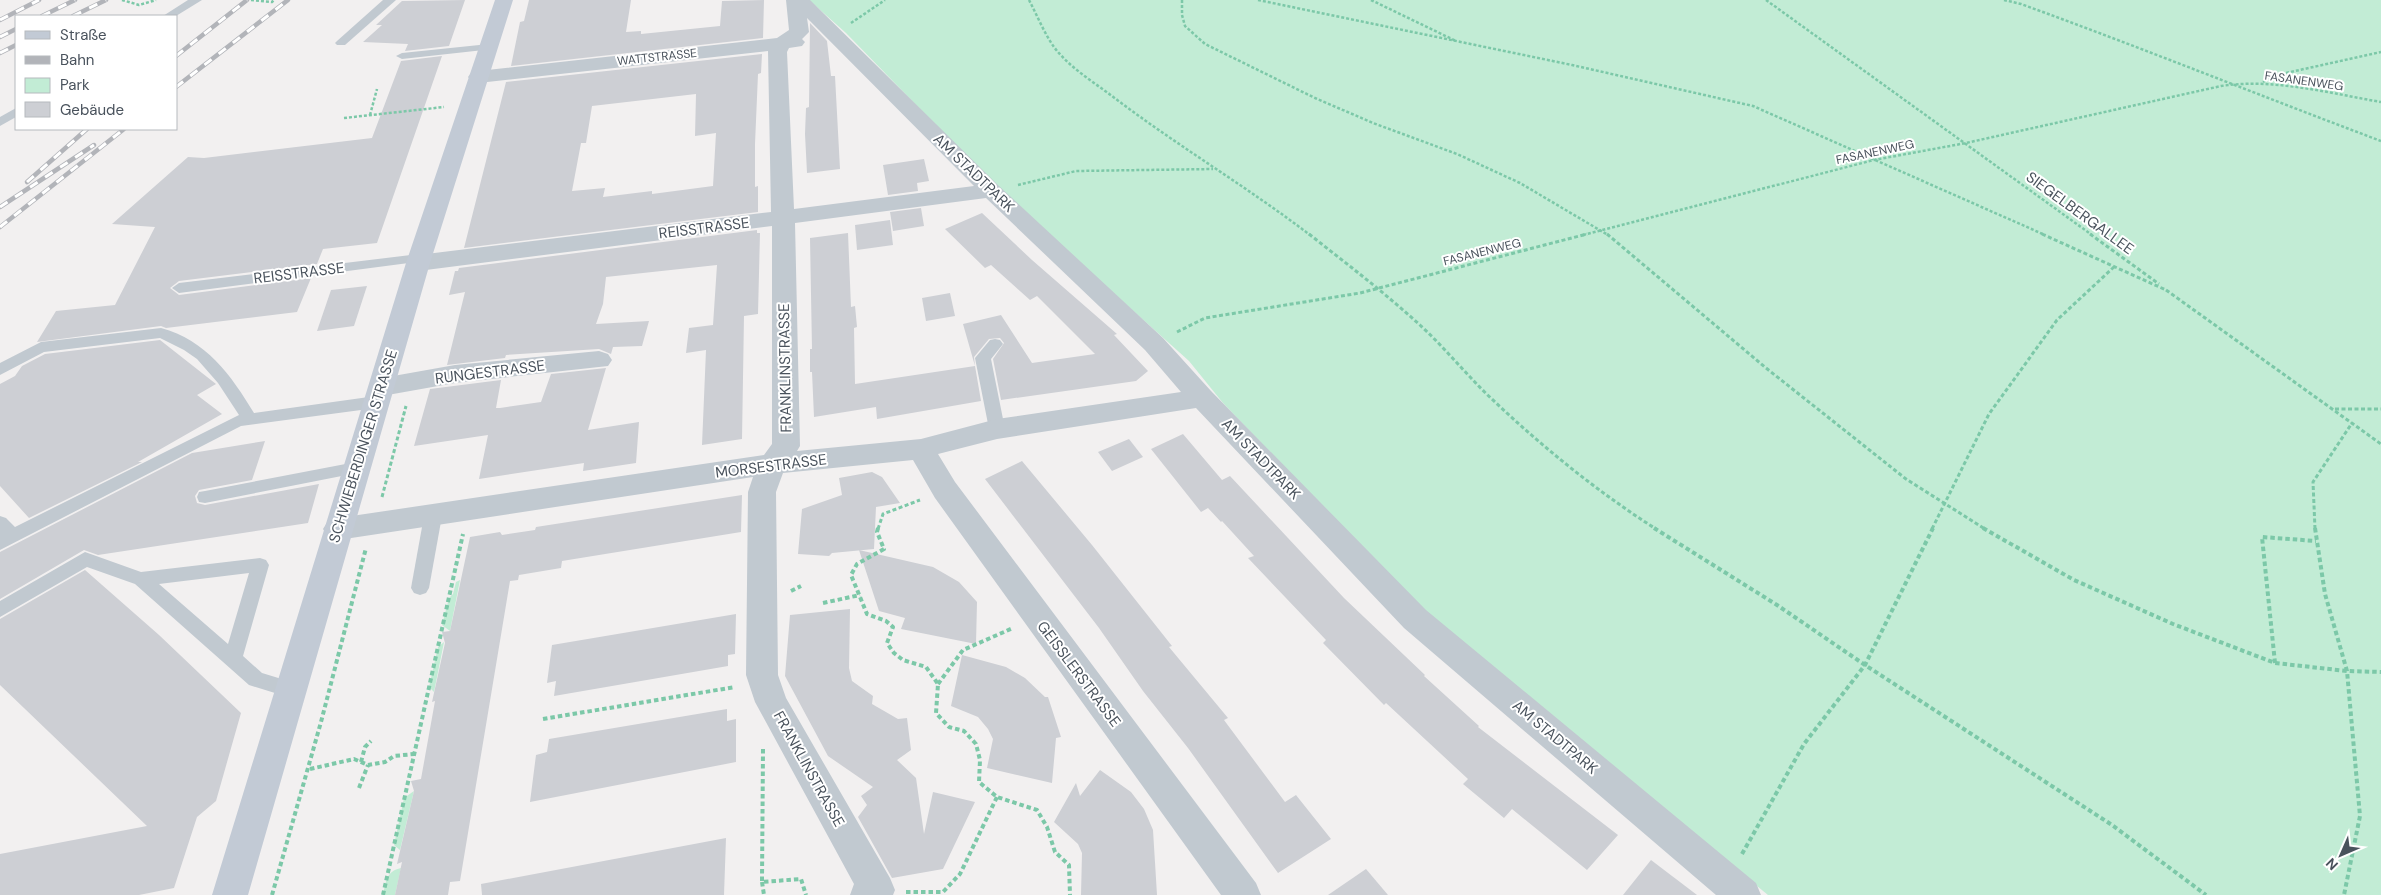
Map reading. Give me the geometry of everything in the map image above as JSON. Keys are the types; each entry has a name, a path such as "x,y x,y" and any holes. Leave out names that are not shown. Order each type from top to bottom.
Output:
{"main road":[{"name":"SCHWIEBERDINGER STRASSE","path":"226,894 291,690 419,260 504,0"}],"street":[{"path":"782,43 799,32 795,0"},
{"name":"AM STADTPARK","path":"799,0 991,191 1154,344 1202,398 1415,619 1735,888"},
{"name":"WATTSTRASSE","path":"478,77 835,36"},
{"name":"FRANKLINSTRASSE","path":"782,43 776,52 783,219 786,446 772,464 762,492 762,675 772,702 876,893"},
{"name":"REISSTRASSE","path":"419,260 783,219 991,191"},
{"name":"RUNGESTRASSE","path":"379,394 413,382 454,374 599,360"},
{"name":"MORSESTRASSE","path":"338,529 772,464 921,450 996,428 1202,398"},
{"name":"GEISSLERSTRASSE","path":"921,450 945,490 1243,895"}],"lane":[{"path":"172,15 196,0"},
{"path":"341,43 390,0"},
{"path":"402,56 489,47"},
{"path":"0,122 15,113"},
{"name":"REISSTRASSE","path":"179,288 419,260"},
{"path":"0,370 41,347 161,333 176,337 197,351 231,387 249,419"},
{"path":"995,344 982,358 996,428"},
{"path":"0,523 7,540 238,420 379,394"},
{"path":"205,497 356,468"},
{"path":"420,588 433,516"},
{"path":"0,610 86,560 140,579 256,679 291,690"},
{"path":"140,579 260,565 233,659"}],"path":[{"path":"122,0 139,5 156,0"},
{"path":"250,0 272,2 274,0"},
{"path":"835,36 885,0"},
{"path":"1028,0 1053,46 1066,61 1095,85 1214,169 1272,206 1378,287 1422,327 1494,401 1559,459 1628,511 1777,605 1865,665 2112,825 2206,895"},
{"path":"1182,0 1182,22 1188,33 1204,44 1314,98 1373,123 1457,154 1511,179 1603,231 1866,449 1944,505 2074,580 2173,624 2275,663 2347,671 2381,672"},
{"path":"1258,0 1462,44 1572,65 1608,75 1753,106 2166,290"},
{"path":"1371,0 1462,44"},
{"name":"SIEGELBERGALLEE","path":"1766,0 2381,444"},
{"path":"2004,0 2021,4 2146,49 2231,84 2381,141"},
{"path":"2262,82 2277,75 2381,52"},
{"name":"FASANENWEG","path":"1154,344 1205,318 1360,293 1874,160 1966,143 2231,84 2262,82 2305,87 2381,102"},
{"path":"370,115 377,89"},
{"path":"344,118 470,105"},
{"path":"1025,184 1076,170 1214,169"},
{"path":"1735,888 1804,744 1865,665 1989,414 2057,320 2115,266"},
{"path":"272,895 310,769 413,382"},
{"path":"2334,410 2381,409"},
{"path":"2344,895 2360,816 2347,671 2325,594 2316,541 2312,482 2352,423"},
{"path":"938,684 926,667 910,664 891,652 887,643 893,627 886,621 867,614 851,575 857,564 884,549 877,532 883,514 945,490"},
{"path":"383,895 468,510"},
{"path":"2275,663 2262,537 2316,541"},
{"path":"823,603 860,595"},
{"path":"1036,615 1015,627 963,650 938,684 936,713 949,727 964,731 976,744 980,760 979,782 997,797 1037,810 1047,826 1055,852 1069,865 1070,895"},
{"path":"543,720 764,682"},
{"path":"764,895 762,882 763,740 786,726"},
{"path":"362,762 365,747 371,741"},
{"path":"310,769 354,759 368,765 385,762 394,756 414,754"},
{"path":"359,788 365,777 368,765"},
{"path":"876,893 943,892 960,874 997,797"},
{"path":"762,882 800,879 806,895"}],"green space":[{"path":"809,0 2381,0 2381,895 1768,895 1429,618 1223,403 1189,361 1000,191 846,33"},
{"path":"460,580 450,631 442,625 449,598 453,594 456,582"},
{"path":"444,642 434,692 429,687 438,647"},
{"path":"414,791 400,850 394,845 404,798"},
{"path":"401,868 395,895 383,895 390,874 396,869"}],"building":[{"path":"465,0 449,46 405,51 408,44 363,42 382,25 376,25 402,1"},
{"path":"529,0 631,0 626,32 641,31 641,34 720,26 722,1 764,0 763,38 511,66 520,22 524,21"},
{"path":"810,23 827,41 831,76 835,76 840,169 807,173 805,134 806,108 809,107"},
{"path":"762,54 761,73 758,74 755,144 755,187 758,186 758,212 464,248 506,82","holes":["696,94 695,136 716,133 713,186 652,194 652,191 603,197 605,188 572,191 581,143 586,143 592,106"]},
{"path":"442,56 377,243 323,249 317,264 179,281 170,288 179,295 311,278 297,312 166,328 161,326 37,342 56,311 115,305 155,227 112,224 188,157 204,158 372,138 401,61"},
{"path":"924,159 929,181 917,183 918,191 888,195 883,165"},
{"path":"921,208 924,226 893,231 890,212"},
{"path":"982,213 1032,260 1117,334 1114,335 1148,371 1136,381 1001,400 993,359 1004,343 1000,338 989,339 974,357 975,366 963,324 1001,315 1032,363 1095,354 1037,296 1030,300 991,265 985,268 945,229"},
{"path":"890,220 893,245 857,250 855,225"},
{"path":"757,230 757,233 760,233 758,314 744,316 742,439 702,445 706,350 686,353 689,328 713,325 717,265 606,277 603,304 596,324 649,321 642,346 613,347 611,354 599,349 506,355 505,358 447,365 465,292 449,295 455,271 458,271 459,268"},
{"path":"848,233 851,307 855,306 857,327 854,328 855,384 975,366 981,401 877,419 876,407 814,417 812,372 810,372 810,349 812,349 810,238"},
{"path":"367,286 354,326 317,331 331,290"},
{"path":"950,293 955,316 926,321 922,298"},
{"path":"160,340 216,384 197,395 222,414 138,462 142,462 29,518 0,486 0,384 15,376 22,366 45,354"},
{"path":"606,368 588,430 639,422 636,463 583,471 584,463 479,479 488,435 414,446 430,389 501,380 496,408 500,408 541,402 551,374"},
{"path":"1183,434 1222,480 1230,476 1344,598 1478,727 1618,835 1587,870 1512,809 1504,818 1463,784 1468,779 1386,703 1384,705 1323,643 1326,640 1248,558 1254,556 1222,521 1208,508 1201,512 1151,449"},
{"path":"1129,439 1143,457 1112,471 1098,452"},
{"path":"265,441 252,480 199,490 195,496 197,503 205,505 319,484 308,523 98,555 84,550 0,599 0,552 192,453"},
{"path":"1022,461 1092,545 1172,646 1169,647 1228,718 1224,720 1285,802 1296,795 1331,839 1278,873 1188,748 1143,691 1099,628 985,479"},
{"path":"872,472 882,477 900,503 876,507 874,549 832,553 829,556 798,554 802,509 842,495 839,478"},
{"path":"742,495 741,532 562,561 561,568 519,575 518,580 510,581 460,881 450,882 448,895 395,895 402,862 397,864 414,791 411,781 421,779 435,701 432,702 445,643 442,632 450,631 470,537 500,532 502,535 535,530 536,527"},
{"path":"859,550 933,567 959,582 977,602 976,644 901,629 905,618 879,611"},
{"path":"85,570 159,635 241,713 216,801 197,817 174,888 139,895 0,895 0,854 147,826 0,685 0,619"},
{"path":"850,609 849,668 852,681 873,696 872,704 898,719 907,718 911,750 897,760 916,778 924,834 933,792 975,802 943,869 892,878 858,817 867,805 861,796 873,787 828,756 785,676 790,615"},
{"path":"736,614 735,654 728,655 728,666 554,696 556,681 547,683 552,645"},
{"path":"962,655 1006,667 1025,678 1045,697 1048,697 1061,737 1056,738 1052,783 987,768 993,739 988,729 978,717 951,706"},
{"path":"727,709 727,721 736,719 736,762 530,802 536,755 547,752 549,739"},
{"path":"1100,770 1131,792 1144,809 1153,830 1157,895 1081,895 1082,853 1078,844 1054,822 1076,783 1080,796"},
{"path":"726,838 724,895 482,895 481,884"},
{"path":"1651,860 1697,895 1623,895"},
{"path":"1366,869 1388,895 1328,895"}],"railway":[{"path":"0,20 39,0"},
{"path":"44,15 75,0"},
{"path":"75,15 106,0"},
{"path":"178,54 247,0"},
{"path":"178,85 288,0"},
{"path":"0,37 15,30"},
{"path":"0,53 15,46"},
{"path":"27,182 86,130"},
{"path":"0,227 123,130"},
{"path":"0,207 94,145"}]}
